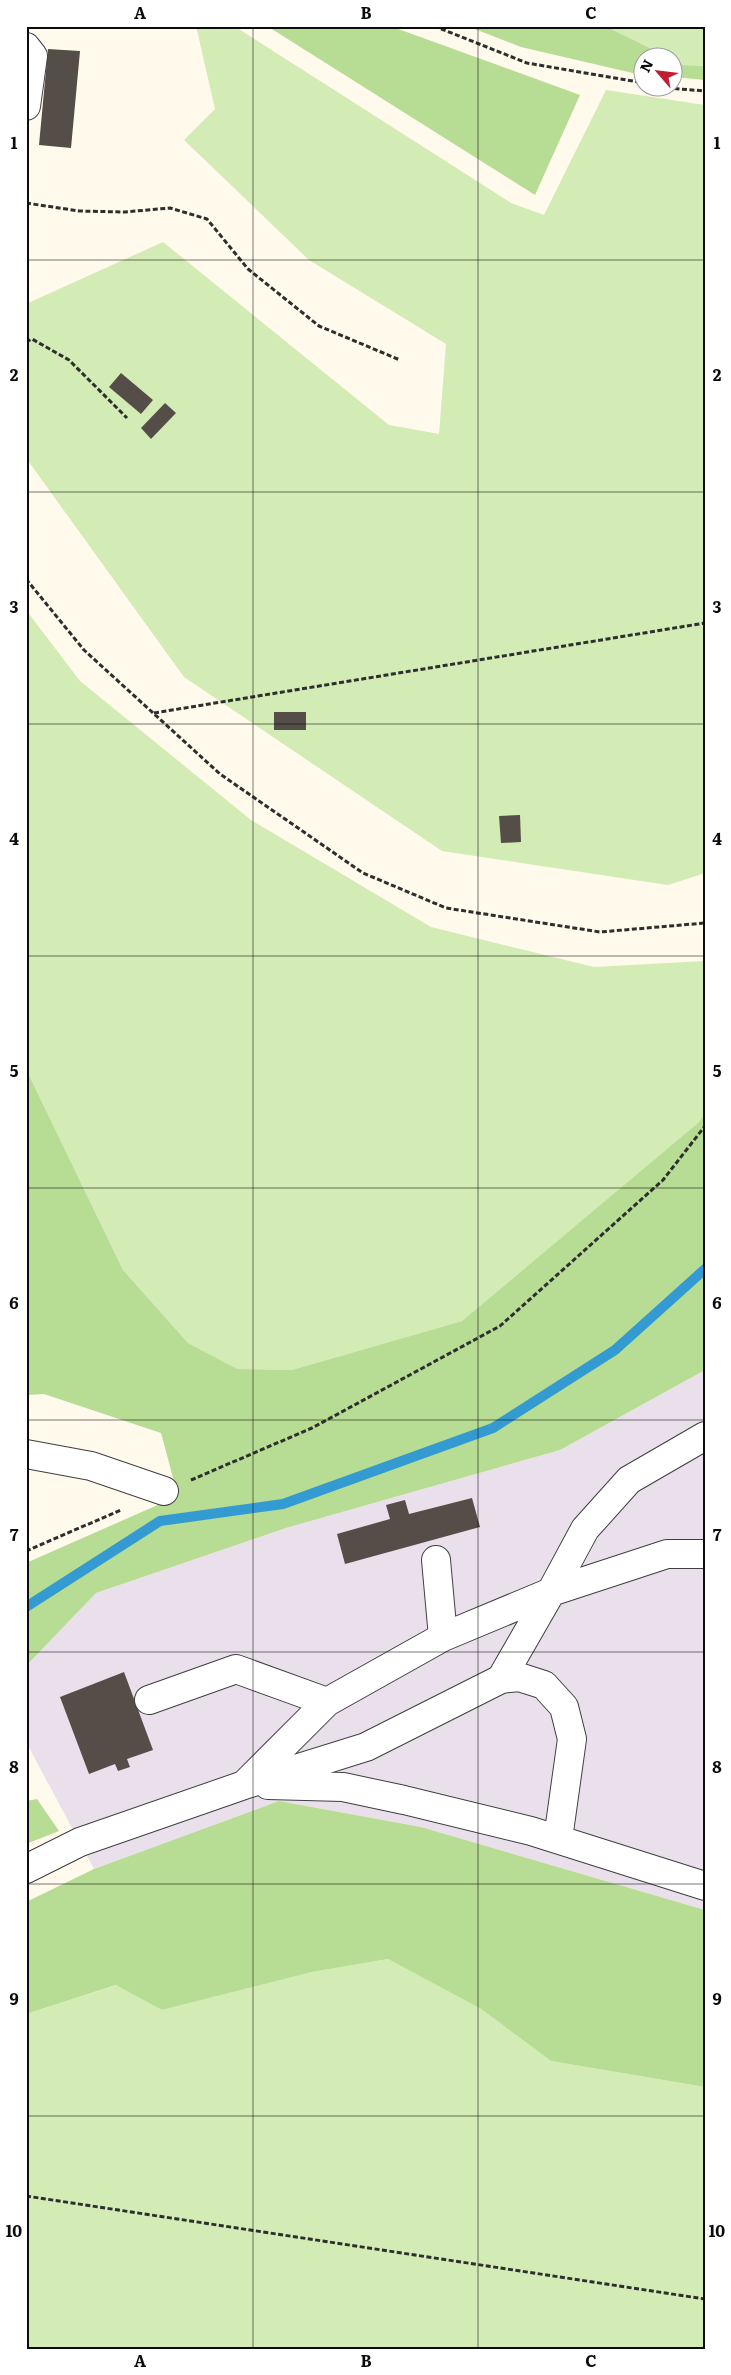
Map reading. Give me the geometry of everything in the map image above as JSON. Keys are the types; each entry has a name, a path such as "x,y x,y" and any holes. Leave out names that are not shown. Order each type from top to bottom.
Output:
{"lane":[{"path":"26,47 33,56 26,106"},
{"path":"501,1679 585,1528 629,1480 705,1436"},
{"path":"26,1454 91,1466 164,1492"},
{"path":"244,1785 327,1702 443,1637 551,1592 667,1554 705,1554"},
{"path":"436,1560 443,1637"},
{"path":"149,1700 236,1670 327,1702"},
{"path":"26,1869 80,1842 244,1785 366,1747 501,1679 519,1677 544,1685 564,1708 572,1740 558,1839"},
{"path":"244,1785 343,1787 504,1824 558,1839 705,1886"}],"path":[{"path":"434,26 527,63 634,81"},
{"path":"684,90 705,92"},
{"path":"26,203 79,211 125,212 170,208 207,219 248,269 319,326 400,360"},
{"path":"26,342 32,339 69,360 126,418"},
{"path":"26,579 84,650 220,774 363,873 446,908 600,932 705,923"},
{"path":"154,713 705,623"},
{"path":"26,1551 312,1428 500,1326 663,1180 705,1126"},
{"path":"26,2196 705,2299"}],"shaded area":[{"path":"705,1370 705,1910 421,1827 279,1801 94,1869 26,1742 26,1666 96,1593 286,1528 560,1450"}],"green space":[{"path":"196,26 234,26 511,203 544,215 606,90 634,94 634,98 659,98 705,105 705,873 668,885 442,851 184,677 26,458 26,304 163,242 389,425 439,434 446,344 309,260 184,140 215,109"},
{"path":"267,26 390,26 580,95 535,195"},
{"path":"467,26 605,26 650,48 634,48 634,73 521,47"},
{"path":"605,26 705,26 705,66 684,65 684,48 650,48"},
{"path":"684,65 705,66 705,80 684,78"},
{"path":"26,610 80,681 251,820 431,927 594,967 705,961 705,1114 699,1122 462,1321 292,1370 236,1369 188,1343 123,1270 26,1069"},
{"path":"26,1069 123,1270 188,1343 237,1369 292,1370 462,1321 699,1122 705,1114 705,1370 560,1450 286,1528 96,1593 26,1666 26,1563 178,1496 161,1433 44,1394 26,1395"},
{"path":"37,1799 59,1831 26,1844 26,1801"},
{"path":"279,1801 421,1827 705,1910 705,2087 551,2061 481,2009 388,1959 312,1972 162,2010 116,1985 26,2014 26,1902 94,1869"},
{"path":"388,1959 481,2009 551,2061 705,2087 705,2349 26,2349 26,2014 117,1985 162,2010 312,1972"}],"building":[{"path":"48,49 80,51 71,148 39,145"},
{"path":"121,373 153,400 141,414 109,387"},
{"path":"165,403 176,413 151,439 141,428"},
{"path":"274,712 306,712 306,730 274,730"},
{"path":"520,815 521,842 501,843 499,816"},
{"path":"472,1498 480,1527 345,1564 337,1534 390,1519 386,1505 405,1500 409,1514"},
{"path":"124,1672 153,1750 127,1759 130,1767 118,1771 115,1764 89,1774 60,1697"}],"waterway":[{"path":"26,1607 160,1521 283,1504 493,1428 615,1350 705,1269"}]}
